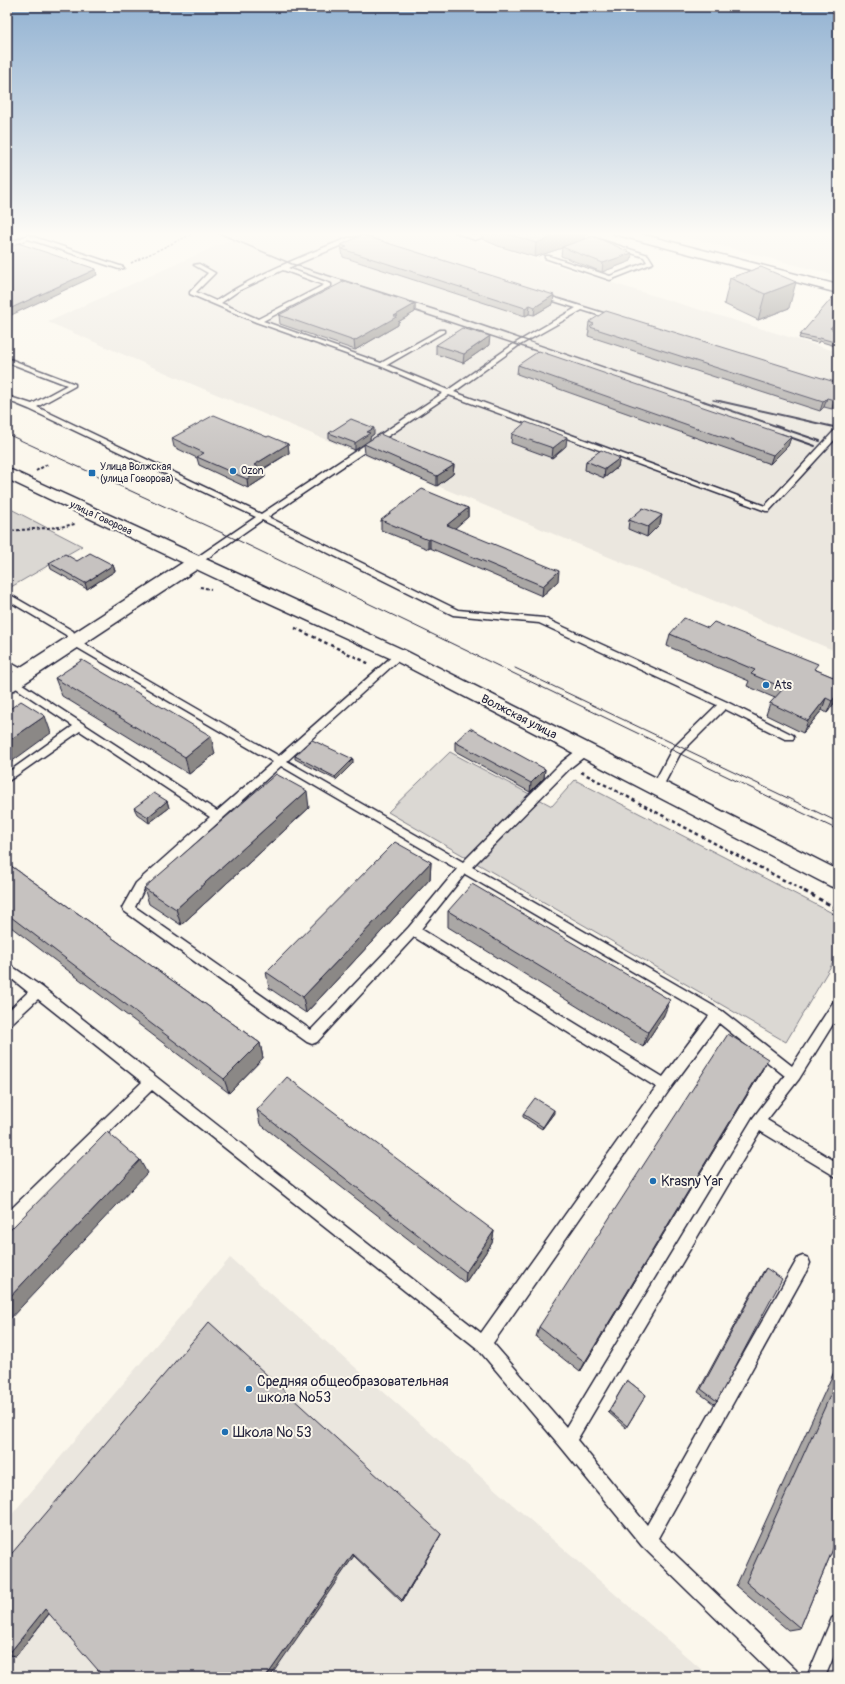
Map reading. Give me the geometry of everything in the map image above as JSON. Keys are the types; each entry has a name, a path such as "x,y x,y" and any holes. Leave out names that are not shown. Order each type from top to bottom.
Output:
{"main road":[{"name":"улица Говорова","path":"7,473 196,562"},
{"path":"15,680 196,562"},
{"name":"Волжская улица","path":"196,562 399,655 838,880"}],"lane":[{"path":"232,311 382,365 449,393 766,509 838,432"},
{"path":"258,321 279,311"},
{"path":"196,562 223,542 449,393 516,345 576,311"},
{"path":"589,311 619,320"},
{"path":"838,327 834,331 838,333"},
{"path":"382,365 442,331"},
{"path":"7,360 73,385 32,407"},
{"path":"7,398 32,407 262,517 456,613 541,620 724,704 789,737"},
{"path":"7,596 70,633 74,642 718,1015 794,1074"},
{"path":"399,655 140,886 128,908 312,1038 413,930 464,868 566,765 585,750"},
{"path":"7,664 15,680 80,726 217,816"},
{"path":"657,786 676,752 724,704"},
{"path":"7,778 80,726"},
{"path":"413,930 665,1085"},
{"path":"7,968 152,1081 483,1344 648,1540 788,1677"},
{"path":"7,1020 38,991"},
{"path":"567,1442 758,1122 794,1074 838,1005"},
{"path":"483,1344 665,1085 718,1015"},
{"path":"7,1223 152,1081"},
{"path":"758,1122 838,1171"},
{"path":"648,1540 803,1263"},
{"path":"816,1677 838,1624"}],"path":[{"path":"7,531 60,527 75,524"},
{"path":"200,587 214,589"},
{"path":"291,626 382,669"},
{"path":"566,765 838,909"}],"shaded area":[{"path":"73,311 703,311 838,352 838,652 199,387 48,322"},
{"path":"7,507 82,546 11,587 7,585"},
{"path":"450,752 552,806 575,780 838,916 838,954 786,1042 388,812"},
{"name":"Средняя общеобразовательная школа №53","path":"230,1258 710,1677 7,1677 7,1520"}],"building":[{"path":"288,311 403,311 394,316 398,316 354,341 279,315"},
{"path":"606,311 838,383 838,397 834,400 827,398 823,402 590,327 594,324 589,322"},
{"path":"821,311 838,311 838,321 830,328 838,332 838,343 800,335"},
{"path":"462,328 490,336 464,354 436,345"},
{"path":"539,351 791,437 773,455 518,365"},
{"path":"214,415 288,444 254,465 264,469 247,479 197,457 204,453 172,438"},
{"path":"351,419 374,428 367,432 370,433 355,443 329,433"},
{"path":"526,422 567,437 553,448 512,434"},
{"path":"380,434 454,465 437,476 364,444"},
{"path":"601,450 620,458 605,469 586,461"},
{"path":"422,489 468,508 447,525 559,571 543,586 381,520"},
{"path":"643,508 662,515 648,527 629,520"},
{"path":"90,553 113,565 85,583 49,563 65,554 77,561"},
{"path":"684,618 708,628 714,622 818,664 814,669 838,679 838,693 832,701 826,698 808,721 770,703 784,688 751,674 755,670 670,634"},
{"path":"82,660 211,736 185,757 55,678"},
{"path":"21,701 45,716 7,742 7,711"},
{"path":"470,728 545,769 531,783 455,742"},
{"path":"312,740 353,759 335,777 295,756"},
{"path":"276,774 307,791 176,909 144,888"},
{"path":"154,793 167,801 148,817 134,808"},
{"path":"395,842 431,862 303,997 266,972"},
{"path":"7,863 260,1043 224,1079 7,914"},
{"path":"472,884 670,1000 648,1032 448,911"},
{"path":"728,1034 768,1059 585,1362 539,1327"},
{"path":"287,1077 494,1231 466,1272 257,1110"},
{"path":"535,1098 554,1110 543,1127 523,1114"},
{"path":"107,1132 140,1160 7,1300 7,1233"},
{"path":"766,1268 782,1279 717,1401 701,1389"},
{"name":"Школа № 53","path":"209,1322 441,1534 402,1600 353,1554 266,1677 104,1677 45,1609 8,1655 7,1559"},
{"path":"838,1378 838,1537 800,1628 746,1582"},
{"path":"627,1380 646,1395 627,1426 609,1411"}],"tram line":[{"path":"7,434 231,537 838,830"},
{"path":"515,668 838,822"}],"railway":[{"path":"415,311 548,355"},
{"path":"438,311 706,402"},
{"path":"713,400 721,401"},
{"path":"703,401 820,441"},
{"path":"721,401 834,427"},
{"path":"781,434 815,446"}],"place":[{"name":"Ozon","path":"233,471"},
{"name":"Улица Волжская (улица Говорова)","path":"92,473"},
{"name":"Ats","path":"766,685"},
{"name":"Krasny Yar","path":"653,1181"},
{"name":"Средняя общеобразовательная школа №53","path":"249,1389"},
{"name":"Школа № 53","path":"225,1432"}]}
